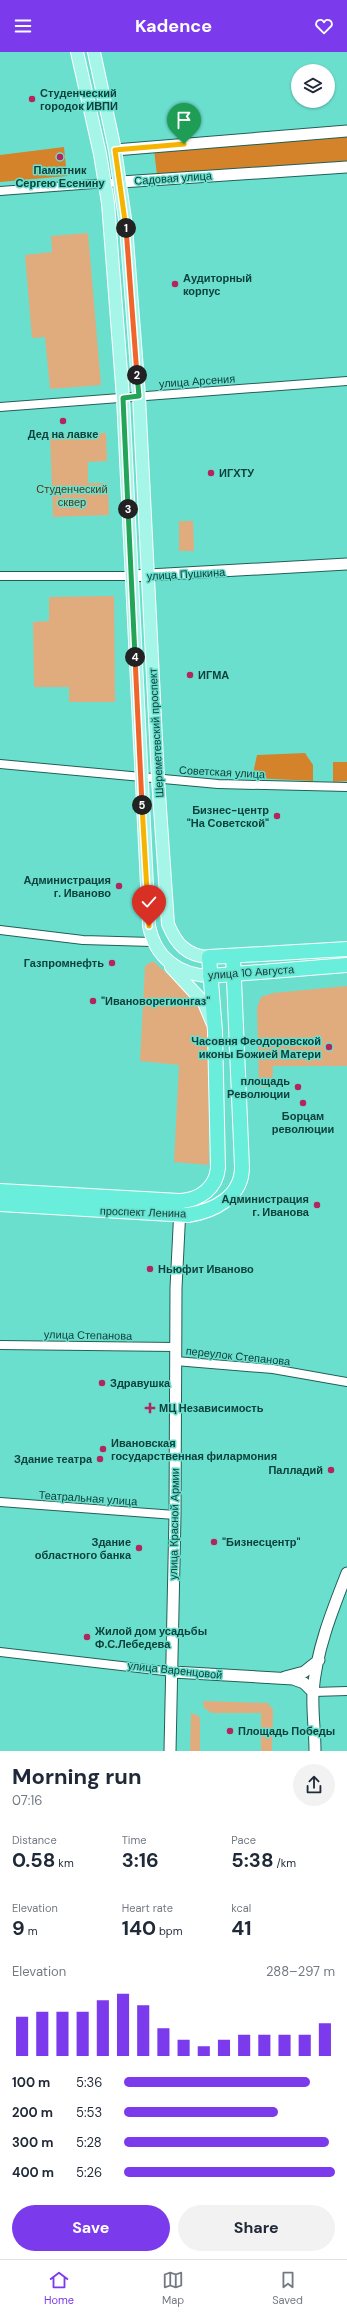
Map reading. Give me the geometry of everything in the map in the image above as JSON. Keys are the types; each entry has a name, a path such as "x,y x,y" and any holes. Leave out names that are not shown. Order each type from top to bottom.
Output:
{"highway":[{"name":"улица 10 Августа","path":"209,957 347,949"},
{"name":"проспект Ленина","path":"0,1204 180,1215 203,1212 221,1204 238,1188 242,1177 233,956"},
{"name":"проспект Ленина","path":"0,1191 180,1201 191,1199 208,1191 217,1177 214,1031 209,957"},
{"name":"улица 10 Августа","path":"210,976 347,965"},
{"name":"проспект Ленина","path":"236,1004 247,981 261,973"}],"main road":[{"name":"Шереметевский проспект","path":"77,52 106,183 123,398 141,776 149,926 152,942"},
{"name":"Шереметевский проспект","path":"94,52 121,182 139,396 158,778 168,924 174,937"},
{"path":"115,150 347,131"},
{"name":"Садовая улица","path":"121,182 347,167"},
{"name":"улица Пушкина","path":"131,576 347,564"},
{"name":"улица 10 Августа","path":"174,937 189,953 209,957"},
{"name":"улица 10 Августа","path":"152,942 164,958 186,972 210,976"},
{"name":"проспект Ленина","path":"164,958 204,1003 214,1031"},
{"name":"улица Красной Армии","path":"170,1751 173,1672 175,1515 175,1347 180,1201"},
{"path":"315,1751 313,1692 319,1660 330,1617 347,1573"},
{"path":"283,1678 304,1672 319,1660"},
{"name":"улица Варенцовой","path":"173,1672 283,1678 304,1683 313,1692"}],"street":[{"name":"Садовая улица","path":"0,191 121,182"},
{"name":"улица Арсения","path":"0,407 347,381"},
{"name":"улица Пушкина","path":"0,576 131,576"},
{"name":"Советская улица","path":"0,764 257,786 347,787"},
{"path":"0,930 83,940 152,942"},
{"name":"улица Степанова","path":"0,1345 175,1347"},
{"name":"переулок Степанова","path":"175,1361 273,1368 347,1382"},
{"name":"Театральная улица","path":"0,1502 175,1515"},
{"name":"улица Варенцовой","path":"0,1652 173,1672"},
{"path":"313,1692 347,1690"}],"green space":[{"path":"88,233 101,385 50,389 45,337 32,338 25,255 52,252 51,236"},
{"name":"Студенческий сквер","path":"106,433 107,461 88,462 88,483 108,483 109,515 53,517 50,435"},
{"path":"179,521 193,521 194,551 179,551"},
{"path":"114,596 115,702 69,702 69,687 34,687 33,622 49,621 49,597"},
{"path":"153,961 201,1005 208,1023 209,1165 174,1162 179,1065 140,1061 145,966"},
{"path":"347,986 347,1066 273,1066 272,1088 259,1087 257,1008 261,997 273,993"},
{"path":"203,1701 268,1703 273,1710 272,1751 261,1751 261,1713 212,1713 204,1708"},
{"path":"191,1713 200,1718 200,1751 190,1751"}],"shaded area":[{"path":"347,136 347,164 157,175 154,150"},
{"path":"64,147 67,176 0,182 0,155"},
{"path":"305,753 313,765 313,781 252,778 257,755"},
{"path":"333,762 347,762 347,781 333,782"}],"place":[{"name":"Студенческий городок ИВПИ","path":"32,99"},
{"name":"Памятник Сергею Есенину","path":"60,157"},
{"name":"Аудиторный корпус","path":"175,284"},
{"name":"Дед на лавке","path":"63,421"},
{"name":"ИГХТУ","path":"211,473"},
{"name":"ИГМА","path":"190,675"},
{"name":"Бизнес-центр \"На Советской\"","path":"277,816"},
{"name":"Администрация г. Иваново","path":"119,886"},
{"name":"Газпромнефть","path":"112,963"},
{"name":"\"Ивановорегионгаз\"","path":"93,1001"},
{"name":"Часовня Феодоровской иконы Божией Матери","path":"329,1047"},
{"name":"площадь Революции","path":"298,1087"},
{"name":"Борцам революции","path":"303,1103"},
{"name":"Администрация г. Иванова","path":"317,1205"},
{"name":"Ньюфит Иваново","path":"150,1269"},
{"name":"Здравушка","path":"102,1383"},
{"name":"МЦ Независимость","path":"150,1408"},
{"name":"Ивановская государственная филармония","path":"103,1449"},
{"name":"Здание театра","path":"100,1459"},
{"name":"Палладий","path":"331,1470"},
{"name":"\"Бизнесцентр\"","path":"214,1542"},
{"name":"Здание областного банка","path":"139,1548"},
{"name":"Жилой дом усадьбы Ф.С.Лебедева","path":"87,1637"},
{"name":"Площадь Победы","path":"230,1731"}],"route":[{"path":"149,926 136,695 123,398 139,396 126,226 121,182 115,150 184,144"}]}
